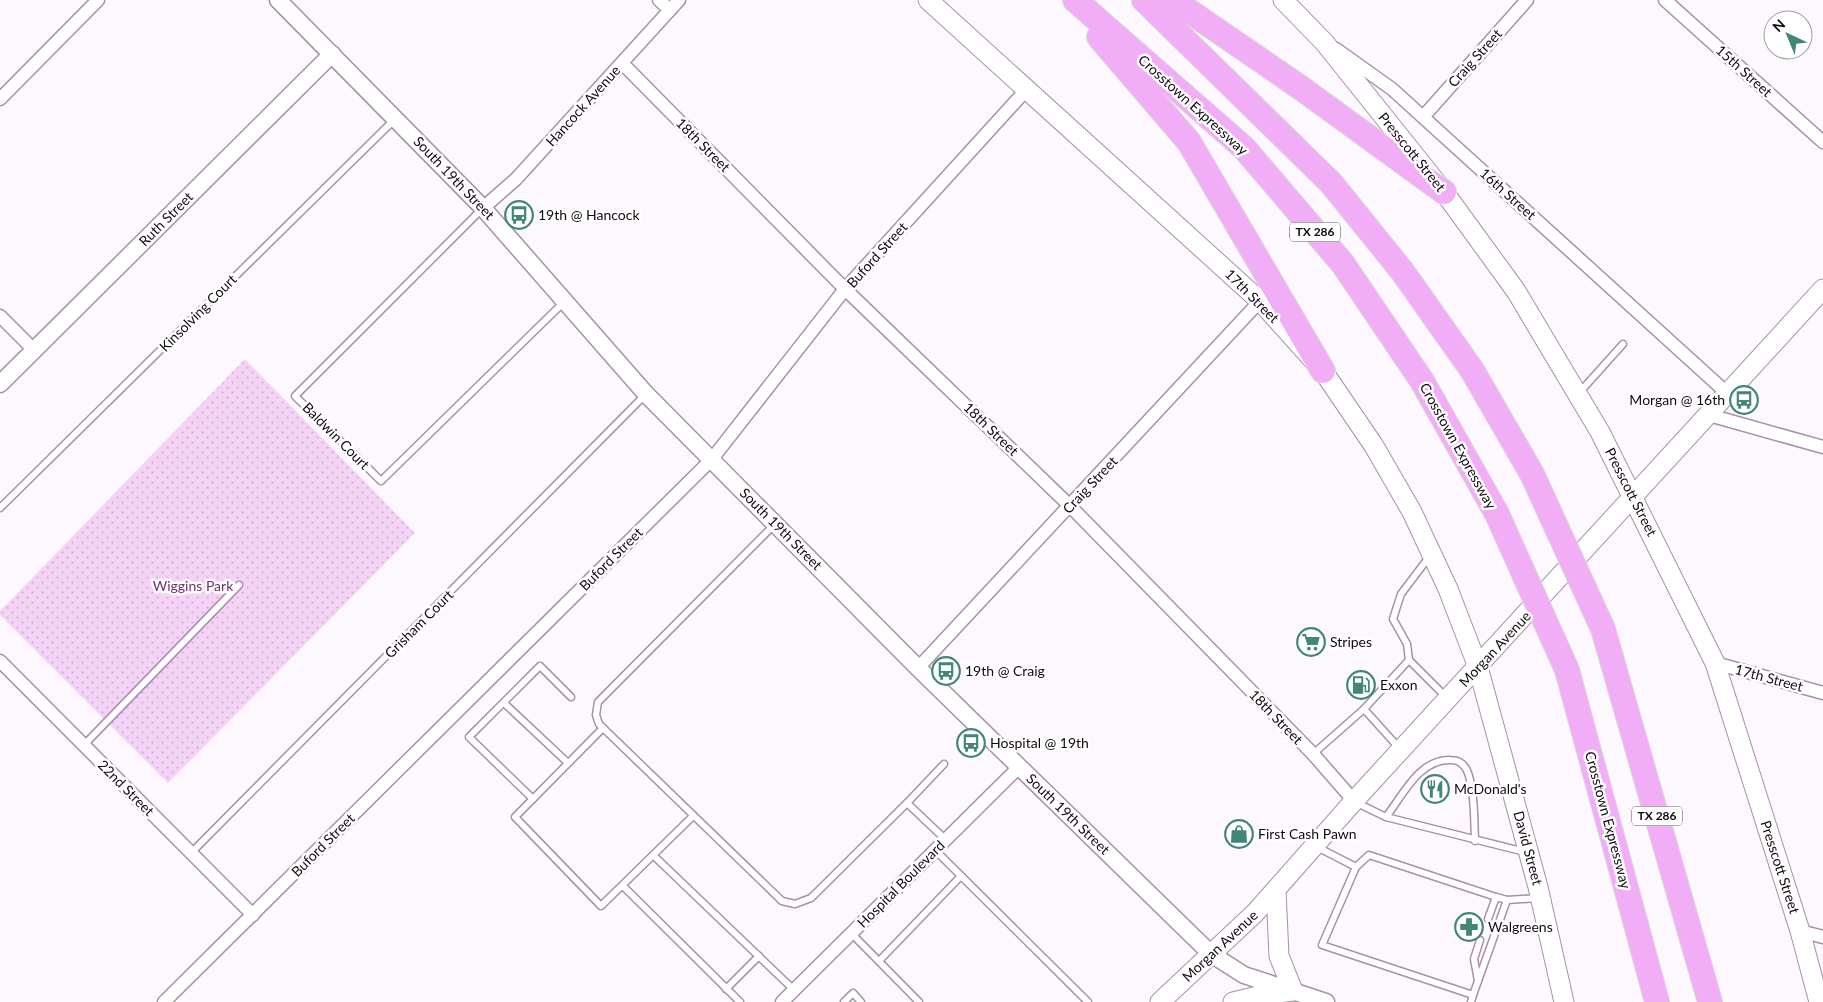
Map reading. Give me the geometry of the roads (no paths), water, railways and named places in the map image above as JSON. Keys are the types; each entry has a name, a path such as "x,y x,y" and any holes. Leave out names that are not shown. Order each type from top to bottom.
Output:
{"highway":[{"path":"1067,0 1188,142 1323,371"},
{"name":"Crosstown Expressway","path":"1075,0 1244,148 1343,264 1422,381 1497,514 1567,670 1657,1002"},
{"name":"TX 286","path":"1144,0 1331,183 1402,270 1472,370 1532,474 1603,629 1710,1002"},
{"path":"1173,0 1301,88 1444,192"}],"main road":[{"name":"17th Street","path":"928,0 1260,301 1323,371 1374,446 1412,512 1448,589 1478,667"},
{"name":"16th Street","path":"1283,0 1324,42"},
{"name":"Presscott Street","path":"1324,42 1444,192 1516,291 1578,394 1634,497 1715,664 1800,931 1819,1002"},
{"name":"Morgan Avenue","path":"1160,1002 1255,913 1354,801 1823,289"},
{"name":"David Street","path":"1478,667 1541,898 1564,1002"},
{"path":"1233,1002 1262,995 1293,991 1279,956 1276,890"}],"street":[{"path":"0,99 98,0"},
{"name":"South 19th Street","path":"278,0 483,208 566,300 646,394 918,668 1211,954 1244,975 1326,1002"},
{"path":"660,0 670,10"},
{"name":"Hancock Avenue","path":"483,208 516,179 679,0"},
{"name":"Craig Street","path":"1423,117 1528,0"},
{"name":"15th Street","path":"1665,0 1823,142"},
{"name":"16th Street","path":"1324,42 1392,89 1728,394"},
{"name":"Ruth Street","path":"0,384 332,54"},
{"name":"18th Street","path":"622,63 845,289 1070,506 1314,754 1354,801"},
{"name":"Buford Street","path":"164,1002 712,459 845,289 1027,89"},
{"name":"Craig Street","path":"918,668 1260,301"},
{"path":"0,316 34,350"},
{"path":"1709,415 1823,447"},
{"name":"22nd Street","path":"0,661 253,915"},
{"name":"17th Street","path":"1715,664 1823,693"},
{"name":"Hospital Boulevard","path":"782,1002 1020,766"},
{"path":"1800,931 1823,937"}],"lane":[{"name":"Kinsolving Court","path":"0,508 396,118"},
{"name":"Baldwin Court","path":"483,208 295,396 381,481 566,300"},
{"path":"1578,394 1623,344"},
{"name":"Grisham Court","path":"191,854 646,394"},
{"path":"776,524 598,702 596,715 599,724 773,895 782,901 795,904 811,898 944,764"},
{"path":"1432,554 1401,594 1393,619 1407,644 1409,660 1448,699"},
{"path":"84,745 239,585"},
{"path":"1314,754 1364,709 1409,660"},
{"path":"533,799 469,737 540,666 571,697"},
{"path":"504,703 568,764"},
{"path":"1364,709 1402,750"},
{"path":"603,728 514,817 602,906 693,816"},
{"path":"1386,817 1422,770 1433,761 1456,760 1464,765 1471,781 1475,841"},
{"path":"1354,801 1386,817 1475,841 1529,853"},
{"path":"907,803 946,840"},
{"path":"1316,846 1356,867"},
{"path":"935,850 1088,1002"},
{"path":"653,855 794,990"},
{"path":"1507,900 1472,999 1322,945 1356,867 1369,855 1507,900 1541,898"},
{"path":"879,961 961,876"},
{"path":"623,886 740,1002"},
{"path":"1488,919 1496,897"},
{"path":"851,933 919,1002"},
{"path":"1478,982 1474,959 1480,940"},
{"path":"726,989 759,956"},
{"path":"844,1002 853,993 862,1002"}],"place":[{"name":"19th @ Hancock","path":"519,215"},
{"name":"Morgan @ 16th","path":"1744,400"},
{"name":"Stripes","path":"1311,642"},
{"name":"19th @ Craig","path":"946,671"},
{"name":"Exxon","path":"1361,685"},
{"name":"Hospital @ 19th","path":"971,743"},
{"name":"McDonald's","path":"1435,789"},
{"name":"First Cash Pawn","path":"1239,834"},
{"name":"Walgreens","path":"1469,927"}],"park label":[{"name":"Wiggins Park","path":"193,586"}]}
